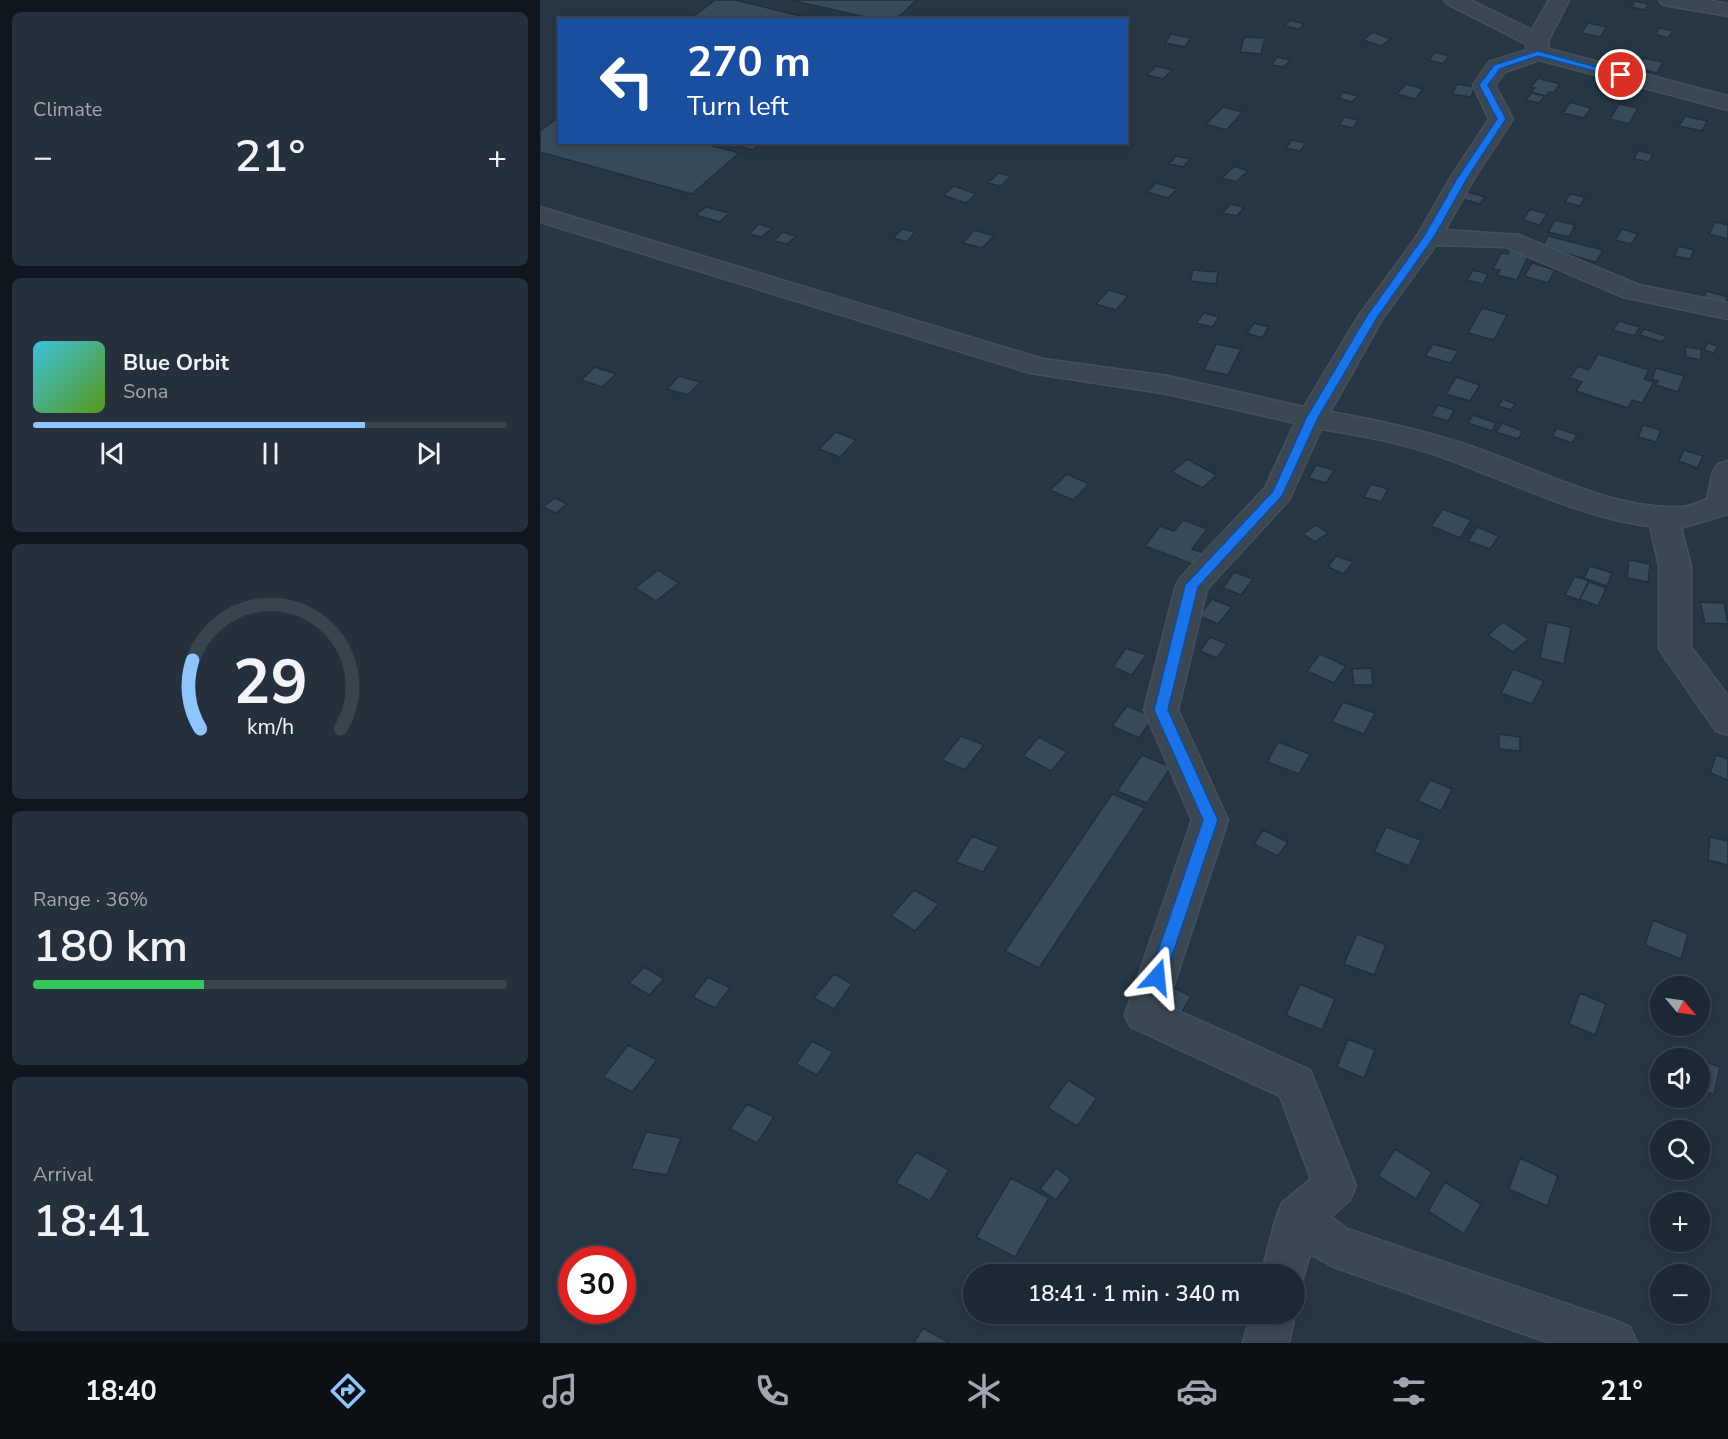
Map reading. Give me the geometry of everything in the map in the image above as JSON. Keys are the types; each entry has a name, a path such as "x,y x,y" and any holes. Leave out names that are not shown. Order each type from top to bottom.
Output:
{"street":[{"path":"1454,0 1535,46 1728,103"},
{"path":"1286,1264 1297,1218 1335,1186 1296,1083 1145,1015 1210,820 1161,710 1192,585 1278,493 1312,418 1371,317 1429,237 1463,177 1502,119 1484,85 1497,67 1535,46 1559,0"},
{"path":"1669,0 1728,10"},
{"path":"540,214 1040,367 1168,385 1312,418 1394,432 1586,500 1636,514 1685,518 1721,505 1728,471"},
{"path":"1429,237 1510,240 1632,291 1728,311"},
{"path":"1663,516 1675,566 1675,649 1728,722"},
{"path":"1297,1218 1334,1246 1614,1343"},
{"path":"1266,1343 1271,1324"}],"building":[{"path":"715,0 735,0 809,18 692,18"},
{"path":"790,0 917,0 897,18 869,18"},
{"path":"1635,1 1648,4 1645,10 1631,7"},
{"path":"1290,20 1304,24 1299,29 1285,26"},
{"path":"1588,23 1607,27 1600,37 1581,33"},
{"path":"1660,28 1673,31 1668,38 1655,34"},
{"path":"1373,32 1391,39 1381,46 1363,40"},
{"path":"1171,34 1191,38 1185,47 1165,43"},
{"path":"1244,37 1265,38 1261,54 1240,52"},
{"path":"1435,52 1449,56 1443,64 1429,60"},
{"path":"1277,57 1290,60 1284,67 1271,65"},
{"path":"1644,58 1663,62 1657,73 1638,68"},
{"path":"1156,66 1172,70 1163,79 1147,75"},
{"path":"1538,78 1560,84 1553,93 1549,92 1546,96 1531,92 1535,88 1531,87"},
{"path":"1406,84 1423,89 1415,99 1397,94"},
{"path":"1457,84 1475,87 1471,97 1452,94"},
{"path":"1343,92 1358,96 1352,102 1338,98"},
{"path":"1531,93 1545,96 1539,103 1526,100"},
{"path":"1570,102 1591,108 1584,118 1563,113"},
{"path":"1619,104 1638,108 1629,124 1610,119"},
{"path":"1223,107 1243,112 1226,130 1206,124"},
{"path":"1685,116 1707,121 1702,131 1679,126"},
{"path":"1344,117 1358,120 1353,128 1339,125"},
{"path":"558,118 558,144 706,144 739,153 692,194 540,152 540,131"},
{"path":"1292,140 1306,143 1300,151 1286,148"},
{"path":"732,144 760,144 753,150"},
{"path":"1638,151 1653,154 1649,162 1634,159"},
{"path":"1176,156 1190,159 1183,167 1169,164"},
{"path":"1234,166 1248,171 1236,182 1222,178"},
{"path":"998,173 1011,176 1001,186 988,183"},
{"path":"1156,183 1177,189 1168,198 1147,192"},
{"path":"954,186 976,194 966,203 943,195"},
{"path":"1467,192 1485,197 1480,204 1462,199"},
{"path":"1570,194 1585,197 1580,206 1565,202"},
{"path":"1230,204 1244,207 1237,216 1223,213"},
{"path":"706,207 729,213 720,222 696,215"},
{"path":"1530,209 1547,214 1540,225 1523,220"},
{"path":"1555,220 1575,225 1569,237 1548,232"},
{"path":"1715,222 1728,225 1728,239 1709,234"},
{"path":"759,224 772,228 762,237 749,234"},
{"path":"902,229 915,232 907,242 893,238"},
{"path":"1622,229 1638,234 1631,244 1615,240"},
{"path":"974,230 994,236 982,248 963,243"},
{"path":"782,232 796,236 787,244 774,241"},
{"path":"1548,236 1603,250 1596,262 1542,247"},
{"path":"1512,246 1531,250 1517,280 1497,275 1500,270 1493,269 1501,253 1508,254"},
{"path":"1679,246 1694,250 1690,259 1674,256"},
{"path":"1532,263 1555,270 1548,283 1524,276"},
{"path":"1193,270 1218,272 1216,284 1190,281"},
{"path":"1473,270 1488,274 1483,284 1467,280"},
{"path":"1109,290 1128,296 1116,310 1096,304"},
{"path":"1707,291 1728,297 1722,308 1701,301"},
{"path":"1482,308 1507,315 1494,340 1468,333"},
{"path":"1204,313 1219,317 1212,327 1196,323"},
{"path":"1619,321 1640,327 1634,336 1613,330"},
{"path":"1254,323 1269,327 1262,338 1247,333"},
{"path":"1644,329 1666,336 1662,342 1640,335"},
{"path":"1708,343 1718,346 1714,353 1704,350"},
{"path":"1216,344 1241,349 1228,375 1204,370"},
{"path":"1433,344 1458,351 1451,363 1425,356"},
{"path":"1685,347 1701,349 1701,360 1686,357"},
{"path":"1598,354 1649,370 1644,379 1654,382 1642,403 1632,400 1628,408 1576,391 1582,382 1570,378 1578,366 1589,370"},
{"path":"595,367 616,374 602,387 581,380"},
{"path":"1656,368 1684,376 1678,392 1656,385 1658,381 1652,379"},
{"path":"679,376 700,382 688,395 667,389"},
{"path":"1456,377 1480,385 1470,401 1446,394"},
{"path":"1503,399 1515,404 1511,410 1498,406"},
{"path":"1438,405 1454,410 1448,421 1431,416"},
{"path":"1473,415 1496,423 1492,431 1468,423"},
{"path":"1502,423 1523,431 1518,439 1496,432"},
{"path":"1643,425 1661,430 1656,442 1638,437"},
{"path":"1557,428 1577,435 1572,443 1552,436"},
{"path":"836,432 856,440 840,457 819,449"},
{"path":"1684,450 1703,456 1697,468 1679,461"},
{"path":"1187,459 1217,475 1202,488 1172,472"},
{"path":"1316,465 1334,470 1326,483 1309,478"},
{"path":"1067,474 1089,484 1073,500 1050,490"},
{"path":"1371,484 1388,489 1381,502 1364,497"},
{"path":"555,498 567,504 556,513 543,507"},
{"path":"1443,509 1471,520 1460,538 1431,526"},
{"path":"1183,520 1207,529 1192,549 1204,553 1195,565 1145,546 1160,526 1174,531"},
{"path":"1316,525 1328,533 1315,542 1303,534"},
{"path":"1477,527 1499,536 1490,549 1468,541"},
{"path":"1336,556 1353,562 1344,574 1328,567"},
{"path":"1629,560 1650,564 1648,582 1627,578"},
{"path":"1590,566 1612,573 1607,586 1584,578"},
{"path":"658,570 679,583 656,601 635,588"},
{"path":"1234,572 1253,579 1241,595 1223,588"},
{"path":"1575,576 1589,581 1579,600 1565,595"},
{"path":"1589,582 1606,588 1598,606 1580,599"},
{"path":"1212,599 1232,607 1218,624 1199,616"},
{"path":"1700,602 1724,603 1728,624 1705,623"},
{"path":"1503,622 1529,639 1513,652 1488,635"},
{"path":"1547,622 1571,627 1564,664 1540,658"},
{"path":"1210,637 1227,644 1217,658 1200,651"},
{"path":"1126,648 1146,655 1132,675 1113,667"},
{"path":"1320,654 1346,666 1334,683 1307,671"},
{"path":"1371,668 1373,685 1354,685 1352,669"},
{"path":"1513,669 1544,681 1532,704 1501,693"},
{"path":"1343,702 1375,713 1364,734 1332,722"},
{"path":"1127,706 1154,717 1139,738 1112,726"},
{"path":"1499,734 1520,737 1520,751 1499,749"},
{"path":"961,736 984,745 965,770 942,760"},
{"path":"1039,737 1067,752 1051,771 1023,756"},
{"path":"1278,742 1310,754 1299,774 1267,762"},
{"path":"1142,755 1171,767 1147,803 1117,791"},
{"path":"1716,755 1728,759 1728,780 1710,773"},
{"path":"1430,780 1452,789 1441,811 1418,801"},
{"path":"1112,794 1145,808 1039,968 1005,951"},
{"path":"1386,827 1421,840 1409,866 1374,852"},
{"path":"1263,830 1288,842 1278,856 1254,844"},
{"path":"972,836 999,847 983,872 956,862"},
{"path":"1710,837 1728,841 1728,865 1708,860"},
{"path":"914,890 939,904 915,931 891,916"},
{"path":"1653,920 1688,934 1681,959 1645,945"},
{"path":"1357,934 1386,945 1374,975 1344,964"},
{"path":"644,967 664,979 649,995 629,983"},
{"path":"834,974 852,984 834,1009 814,998"},
{"path":"708,977 730,988 715,1008 693,997"},
{"path":"1300,984 1335,999 1322,1030 1286,1015"},
{"path":"1170,986 1191,996 1179,1017 1157,1007"},
{"path":"1580,993 1606,1004 1595,1035 1569,1024"},
{"path":"1348,1039 1375,1050 1364,1078 1337,1067"},
{"path":"812,1041 833,1052 817,1075 796,1064"},
{"path":"628,1045 657,1060 632,1092 603,1077"},
{"path":"1710,1064 1720,1067 1714,1095 1710,1093"},
{"path":"1068,1080 1097,1098 1077,1126 1048,1108"},
{"path":"747,1104 774,1117 757,1143 730,1129"},
{"path":"646,1132 681,1138 667,1175 631,1169"},
{"path":"1395,1149 1432,1172 1416,1199 1378,1176"},
{"path":"916,1152 949,1170 930,1201 896,1183"},
{"path":"1520,1158 1558,1176 1547,1206 1509,1189"},
{"path":"1056,1168 1071,1179 1056,1200 1040,1189"},
{"path":"1011,1178 1049,1198 1015,1257 976,1237"},
{"path":"1445,1182 1481,1204 1464,1234 1428,1211"},
{"path":"923,1328 950,1343 914,1343"}],"route":[{"path":"1157,977 1210,820 1161,710 1192,585 1278,493 1312,418 1371,317 1429,237 1463,177 1502,119 1484,85 1497,67 1538,53 1621,75"}]}
